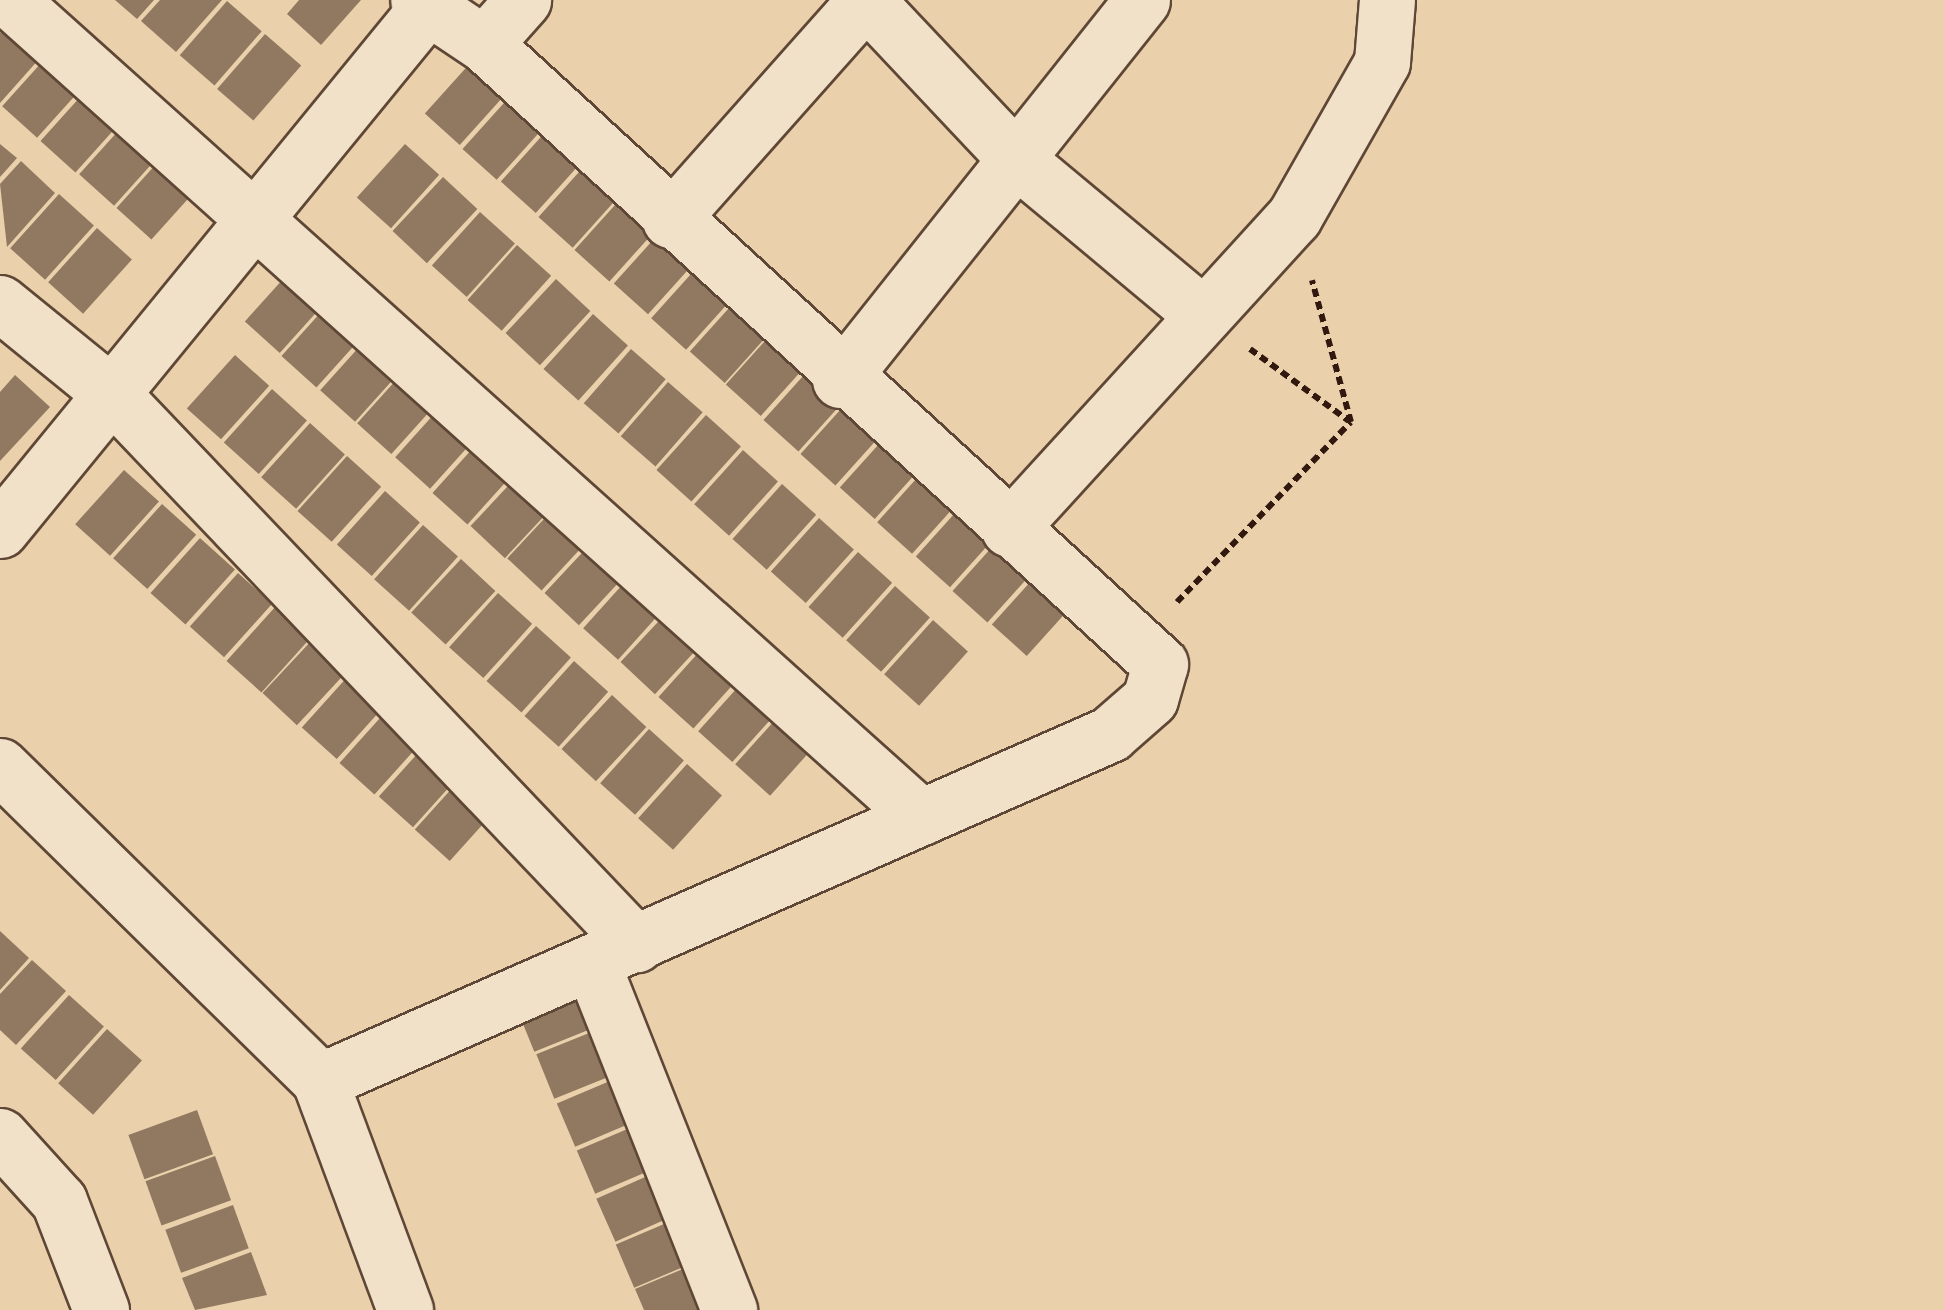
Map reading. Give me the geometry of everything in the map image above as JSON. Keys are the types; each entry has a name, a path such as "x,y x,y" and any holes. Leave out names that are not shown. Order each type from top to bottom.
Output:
{"street":[{"path":"10,0 921,817"},
{"path":"484,44 523,0"},
{"path":"670,220 866,0 1016,160 1201,312"},
{"path":"840,380 1142,0"},
{"path":"1009,529 1201,312 1294,216 1382,62 1387,0"},
{"path":"0,530 423,4 484,44 840,380 1160,664 1150,699 1110,734 320,1081"},
{"path":"0,303 112,394 614,955 729,1310"},
{"path":"0,766 320,1081 405,1310"},
{"path":"0,1136 59,1201 101,1310"}],"path":[{"path":"1294,216 1351,422"},
{"path":"1201,312 1351,422"},
{"path":"1138,642 1351,422"}],"building":[{"path":"115,0 154,0 137,19"},
{"path":"160,0 222,0 176,52 141,21"},
{"path":"299,0 361,0 321,45 287,14"},
{"path":"227,1 262,31 214,86 180,55"},
{"path":"13,18 48,49 0,103 0,33"},
{"path":"265,34 301,65 253,121 217,89"},
{"path":"51,52 86,83 37,138 2,106"},
{"path":"473,60 508,91 460,145 425,114"},
{"path":"90,86 125,117 75,172 40,141"},
{"path":"512,94 546,125 497,180 462,149"},
{"path":"128,120 163,151 114,206 79,174"},
{"path":"549,128 584,159 536,213 501,182"},
{"path":"0,144 17,158 0,177"},
{"path":"405,144 439,175 391,228 357,198"},
{"path":"166,153 201,184 151,239 116,208"},
{"path":"21,161 55,193 7,247 0,184"},
{"path":"588,162 622,193 573,248 538,217"},
{"path":"443,177 477,209 427,263 393,231"},
{"path":"59,194 94,225 45,280 10,248"},
{"path":"624,195 659,226 609,281 574,250"},
{"path":"480,212 515,243 467,297 432,266"},
{"path":"97,228 132,259 83,314 48,282"},
{"path":"662,230 696,261 648,314 614,284"},
{"path":"517,245 551,276 502,331 467,300"},
{"path":"700,264 735,295 686,350 651,318"},
{"path":"293,268 328,299 280,353 245,322"},
{"path":"556,279 590,311 540,365 506,333"},
{"path":"738,298 773,329 725,383 690,352"},
{"path":"331,301 366,332 316,387 281,356"},
{"path":"593,314 628,345 578,400 543,369"},
{"path":"774,331 809,362 761,416 726,385"},
{"path":"369,336 404,367 355,422 320,390"},
{"path":"631,349 666,379 618,434 584,403"},
{"path":"235,355 269,386 221,439 187,409"},
{"path":"813,365 848,396 798,451 763,420"},
{"path":"406,369 440,400 391,454 357,423"},
{"path":"15,375 50,407 0,461 0,392"},
{"path":"668,382 703,412 655,467 621,436"},
{"path":"272,389 307,420 259,474 224,443"},
{"path":"850,399 885,430 835,485 800,454"},
{"path":"444,403 479,434 430,489 395,457"},
{"path":"706,415 741,446 691,501 656,470"},
{"path":"310,423 345,454 296,509 261,477"},
{"path":"888,434 923,465 875,519 840,488"},
{"path":"482,438 517,469 467,524 432,493"},
{"path":"743,450 778,481 729,536 694,504"},
{"path":"347,456 381,487 332,542 297,511"},
{"path":"926,468 961,499 912,554 877,522"},
{"path":"124,470 159,501 110,556 75,524"},
{"path":"521,472 555,504 505,558 471,526"},
{"path":"782,484 816,515 767,570 732,539"},
{"path":"385,491 420,522 372,576 337,545"},
{"path":"964,503 998,534 950,587 916,557"},
{"path":"162,504 196,535 147,589 113,558"},
{"path":"557,505 591,537 542,590 507,558"},
{"path":"819,518 854,549 806,603 771,572"},
{"path":"423,525 458,556 409,611 374,579"},
{"path":"1002,536 1037,567 987,622 952,591"},
{"path":"200,538 235,569 185,624 150,593"},
{"path":"595,539 629,571 579,625 545,593"},
{"path":"858,552 892,583 843,638 808,607"},
{"path":"461,559 495,591 446,644 411,612"},
{"path":"1040,571 1075,602 1027,656 992,625"},
{"path":"238,573 272,604 224,657 190,627"},
{"path":"632,574 667,605 618,660 583,628"},
{"path":"895,586 930,617 881,672 846,640"},
{"path":"498,593 532,624 483,678 449,647"},
{"path":"276,606 311,637 261,692 226,661"},
{"path":"671,608 705,640 655,694 621,662"},
{"path":"933,620 968,651 919,706 884,674"},
{"path":"536,626 571,657 521,712 486,681"},
{"path":"313,639 347,671 297,725 263,693"},
{"path":"708,642 743,673 693,728 658,697"},
{"path":"574,661 608,692 559,747 524,716"},
{"path":"350,674 385,705 337,759 302,728"},
{"path":"747,677 781,708 732,762 698,731"},
{"path":"612,695 646,727 596,781 562,749"},
{"path":"389,708 424,739 374,794 339,763"},
{"path":"784,710 819,741 770,796 735,764"},
{"path":"649,729 684,760 635,815 600,783"},
{"path":"427,743 461,774 413,827 379,797"},
{"path":"687,764 722,795 673,850 638,818"},
{"path":"463,776 498,807 450,861 415,830"},
{"path":"0,931 29,958 0,990"},
{"path":"32,960 66,991 16,1045 0,1030 0,994"},
{"path":"584,980 602,1025 534,1052 516,1007"},
{"path":"69,995 104,1026 56,1080 21,1049"},
{"path":"604,1027 622,1072 554,1099 536,1054"},
{"path":"107,1029 142,1060 93,1115 58,1083"},
{"path":"624,1075 642,1118 575,1147 557,1104"},
{"path":"197,1110 213,1154 144,1179 128,1135"},
{"path":"644,1122 662,1165 595,1194 577,1151"},
{"path":"215,1156 231,1200 162,1225 145,1181"},
{"path":"663,1169 682,1212 615,1242 596,1199"},
{"path":"233,1205 249,1248 181,1273 165,1230"},
{"path":"683,1216 701,1259 634,1288 616,1245"},
{"path":"251,1252 267,1295 195,1310 182,1278"},
{"path":"702,1261 707,1310 644,1310 635,1289"}]}
